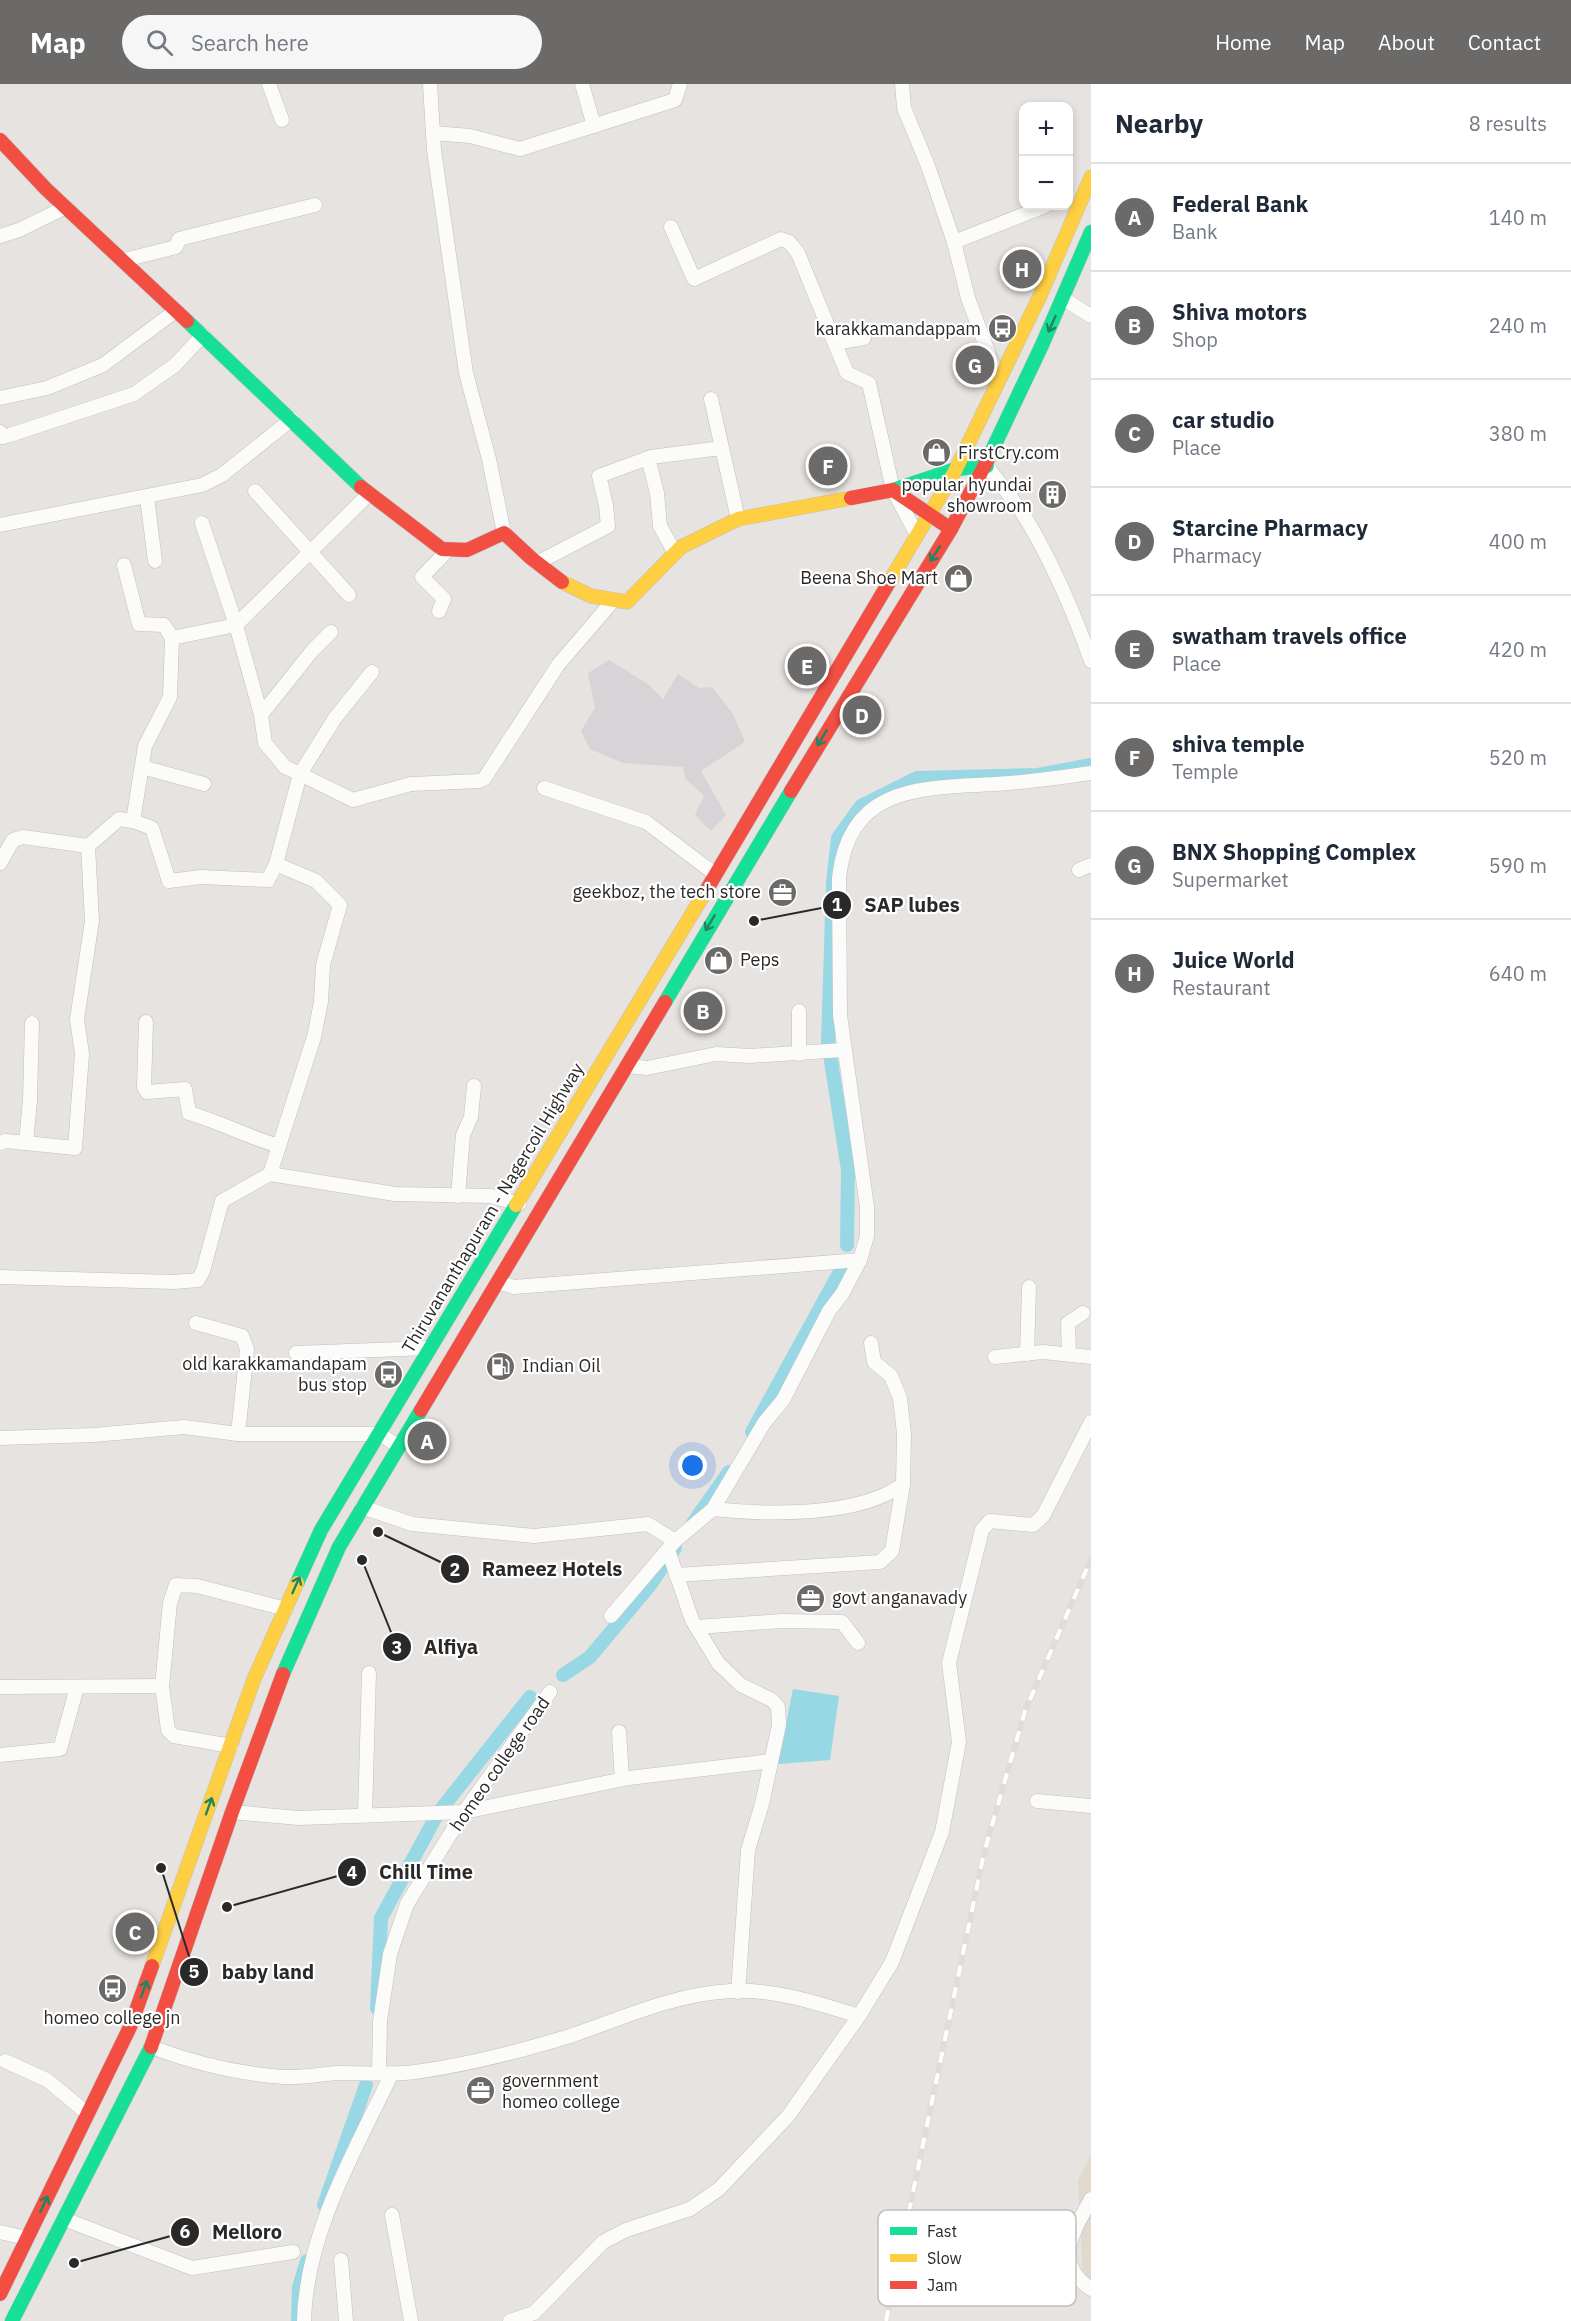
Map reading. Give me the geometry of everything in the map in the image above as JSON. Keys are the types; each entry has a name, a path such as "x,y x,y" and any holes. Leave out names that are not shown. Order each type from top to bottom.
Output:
{"main road":[{"path":"0,140 26,171 63,208 124,261 174,312 203,335 369,494 447,552 465,552 504,533 572,590 612,602 632,600 681,547 738,519 893,489 956,469 987,466"},
{"name":"Thiruvananthapuram - Nagercoil Highway","path":"0,2294 130,2027 254,1679 321,1530 380,1434 428,1348 519,1204 931,514 956,469 1039,298 1089,183"},
{"path":"12,2321 152,2047 232,1812 281,1680 339,1547 706,930 951,529 987,466 1064,299 1091,232"},
{"path":"893,489 951,529"}],"street":[{"path":"269,84 282,120"},
{"path":"430,84 433,133 466,373 489,459 504,533"},
{"path":"582,84 594,126"},
{"path":"433,133 470,136 520,149 675,100 680,84"},
{"path":"902,84 904,108 954,242 968,298 998,379"},
{"path":"1073,193 1089,183"},
{"path":"124,261 176,247 179,239 315,205"},
{"path":"0,236 19,230 63,208"},
{"path":"954,242 1035,210"},
{"path":"671,227 694,279 781,239 789,242 798,253 847,373 868,383 893,489 917,535"},
{"path":"1064,299 1091,316"},
{"path":"0,398 47,388 103,364 174,312"},
{"path":"0,432 3,437 134,394 175,365 203,335"},
{"path":"835,343 864,338"},
{"path":"711,399 738,519"},
{"path":"0,525 202,485 222,475 292,419"},
{"path":"537,563 606,529 609,522 599,476 648,458 721,448"},
{"path":"648,458 660,526 675,554"},
{"path":"987,466 1026,520 1048,560 1075,617 1091,661"},
{"path":"255,491 349,595"},
{"path":"172,638 226,629 236,625 369,494"},
{"path":"147,497 155,561"},
{"path":"202,523 236,625 261,715 265,743 285,767 324,788 353,800 411,784 479,781 484,778 558,665 612,602"},
{"path":"439,611 444,599 422,577 447,552"},
{"path":"124,565 139,624 164,625 172,638 170,697 145,746 133,821"},
{"path":"261,715 312,651 331,632"},
{"path":"0,863 13,840 23,837 88,846 119,819 152,828 170,880 201,877 268,880 276,864 300,774 335,718 372,672"},
{"path":"142,767 204,784"},
{"path":"611,1616 672,1545 710,1512 764,1423 783,1400 821,1326 861,1260 867,1236 867,1207 849,1072 842,1050 838,878 841,857 857,823 883,801 916,789 1049,779 1091,773"},
{"path":"544,788 646,822 715,874"},
{"path":"0,1143 75,1148 82,1054 77,1019 92,921 88,846"},
{"path":"270,1174 314,1037 321,1002 323,965 340,905 316,881 276,864"},
{"path":"799,1011 799,1054"},
{"path":"146,1022 144,1087 147,1092 184,1089 189,1113 219,1122 239,1134 279,1146"},
{"path":"26,1143 30,1100 32,1023"},
{"path":"627,1066 647,1068 716,1054 750,1056 842,1050"},
{"path":"458,1196 463,1135 471,1117 474,1086"},
{"path":"0,1277 174,1282 198,1280 203,1271 222,1201 270,1174 395,1194 491,1196 519,1204"},
{"path":"498,1282 514,1287 861,1260"},
{"path":"1027,1354 1029,1287"},
{"path":"1069,1354 1068,1323 1083,1314"},
{"path":"196,1323 242,1336 246,1340 238,1434"},
{"path":"676,1575 880,1562 892,1551 903,1484 904,1434 900,1398 891,1376 874,1362 871,1343"},
{"path":"296,1353 428,1348"},
{"path":"995,1357 1027,1354 1069,1354 1091,1357"},
{"path":"510,2321 534,2313 603,2242 626,2230 690,2209 719,2189 788,2116 860,2016 892,1962 942,1832 959,1742 949,1663 982,1530 990,1521 1033,1525 1043,1516 1091,1422"},
{"path":"0,1438 94,1436 184,1427 238,1434 380,1434 398,1446"},
{"path":"710,1512 756,1514 805,1512 865,1502 884,1496 903,1484"},
{"path":"362,1507 412,1524 534,1536 648,1524 672,1545 676,1575 697,1627 718,1663 741,1685 772,1700 778,1707 779,1725 762,1804 748,1850 738,1992"},
{"path":"231,1746 174,1736 168,1731 162,1686 170,1603 176,1585 196,1586 286,1609"},
{"path":"697,1627 782,1622 842,1622 858,1643"},
{"path":"365,1815 369,1673"},
{"path":"0,1687 162,1686"},
{"path":"0,1755 60,1749 77,1687"},
{"name":"homeo college road","path":"385,2073 380,2021 390,1954 407,1904 464,1812 550,1692"},
{"path":"619,1732 622,1779"},
{"path":"232,1812 298,1818 464,1812 622,1779 771,1761"},
{"path":"1037,1801 1091,1806"},
{"path":"152,2047 187,2060 242,2073 286,2077 415,2072 468,2062 569,2036 643,2008 694,1996 738,1992 779,1994 860,2016"},
{"path":"4,2061 47,2080 87,2113"},
{"path":"304,2321 304,2301 314,2254 338,2185 385,2073"},
{"path":"1076,2227 1091,2199"},
{"path":"392,2216 411,2321"},
{"path":"64,2219 192,2268 293,2252"},
{"path":"0,2232 26,2238"},
{"path":"341,2260 346,2321"},
{"path":"1076,2274 1081,2283 1091,2289"}],"shaded area":[{"path":"609,660 648,684 663,699 678,674 699,688 712,687 733,714 745,742 701,771 726,815 711,831 695,815 704,796 685,778 683,767 623,763 590,749 581,731 595,708 588,673"},
{"path":"1091,2156 1091,2282 1083,2278 1078,2180"}],"water":[{"path":"793,1689 839,1696 830,1760 778,1764"}],"waterway":[{"path":"847,1245 848,1170 828,1042 833,883 838,838 861,806 917,778 1038,775 1091,765"},
{"path":"752,1432 842,1268"},
{"path":"693,1523 729,1472"},
{"path":"563,1675 590,1657 650,1585 675,1548"},
{"path":"377,2008 381,1918 438,1813 530,1697"},
{"path":"324,2205 366,2085"},
{"path":"298,2321 299,2287 307,2261"}],"railway":[{"path":"909,2210 984,1853 1025,1711 1091,1559"},
{"path":"886,2321 889,2306"}],"traffic: fast":[{"path":"987,461 1042,345 1091,232"},
{"path":"187,321 361,487"},
{"path":"893,490 956,469 987,466"},
{"path":"665,1002 791,791"},
{"path":"297,1583 321,1530 516,1205"},
{"path":"283,1674 339,1547 421,1410"},
{"path":"12,2321 151,2047"}],"traffic: slow":[{"path":"891,579 954,473 1039,298 1091,177"},
{"path":"562,582 591,596 627,602 681,547 738,519 851,498"},
{"path":"516,1205 707,889"},
{"path":"152,1966 254,1679 297,1583"}],"traffic: jam":[{"path":"0,140 46,189 187,321"},
{"path":"791,791 951,529 987,461"},
{"path":"361,487 442,549 467,550 504,533 562,582"},
{"path":"851,498 893,490 951,529"},
{"path":"707,889 891,579"},
{"path":"421,1410 665,1002"},
{"path":"151,2047 232,1812 283,1674"},
{"path":"0,2294 130,2027 152,1966"}],"place":[{"name":"Juice World","path":"1022,269"},
{"name":"karakkamandappam","path":"1002,329"},
{"name":"BNX Shopping Complex","path":"975,365"},
{"name":"FirstCry.com","path":"937,453"},
{"name":"shiva temple","path":"828,466"},
{"name":"popular hyundai showroom","path":"1053,495"},
{"name":"Beena Shoe Mart","path":"959,578"},
{"name":"swatham travels office","path":"807,666"},
{"name":"Starcine Pharmacy","path":"862,715"},
{"name":"geekboz, the tech store","path":"782,892"},
{"name":"SAP lubes","path":"754,921"},
{"name":"Peps","path":"719,960"},
{"name":"Shiva motors","path":"703,1011"},
{"name":"Indian Oil","path":"501,1366"},
{"name":"old karakkamandapam bus stop","path":"388,1374"},
{"name":"Federal Bank","path":"427,1441"},
{"name":"Rameez Hotels","path":"378,1532"},
{"name":"Alfiya","path":"362,1560"},
{"name":"govt anganavady","path":"811,1598"},
{"name":"baby land","path":"161,1868"},
{"name":"Chill Time","path":"227,1907"},
{"name":"car studio","path":"135,1932"},
{"name":"homeo college jn","path":"112,1989"},
{"name":"government homeo college","path":"481,2091"},
{"name":"Melloro","path":"74,2263"}]}
